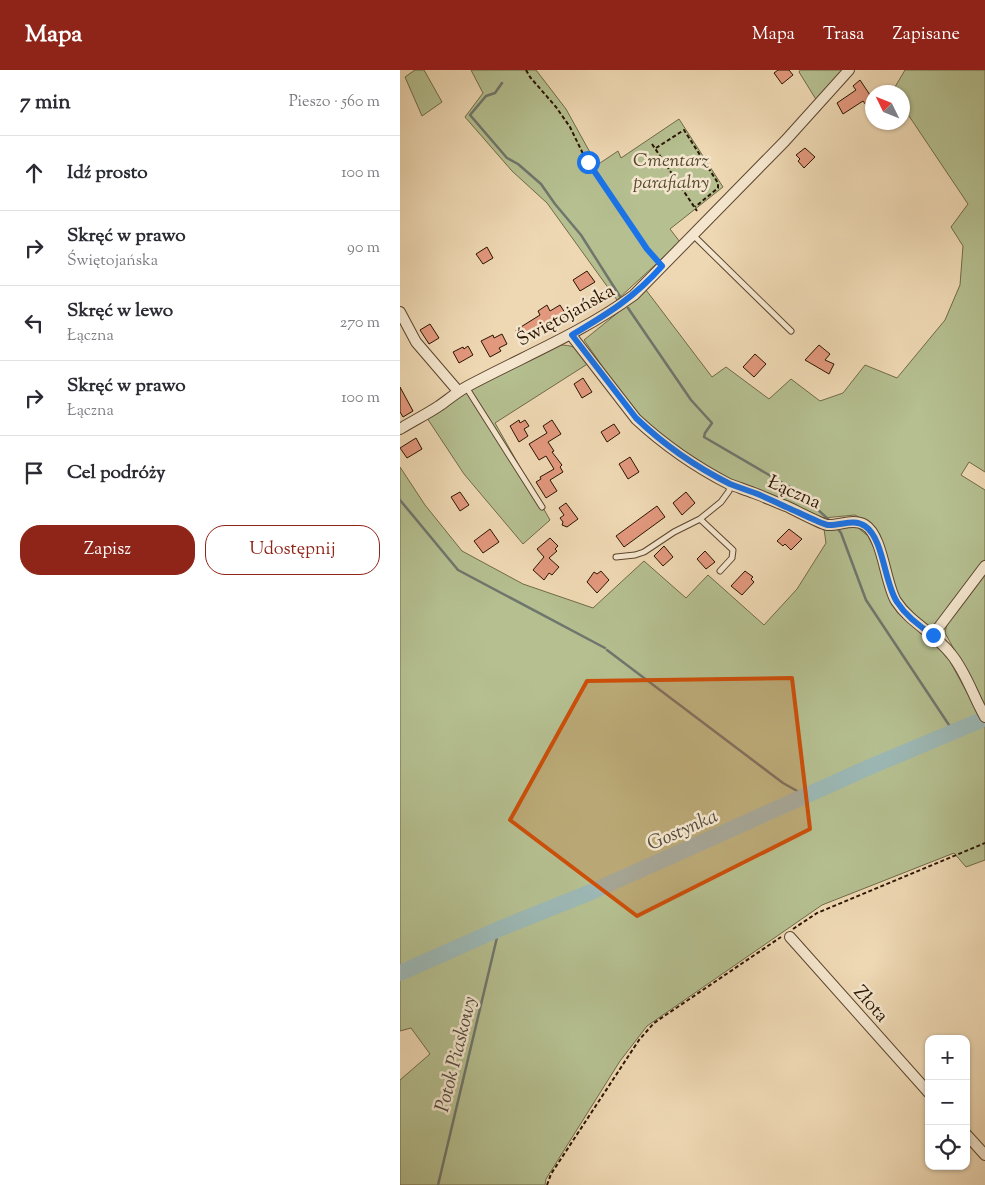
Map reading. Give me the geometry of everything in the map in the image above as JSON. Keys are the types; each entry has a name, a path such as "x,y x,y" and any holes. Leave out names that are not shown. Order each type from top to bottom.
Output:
{"street":[{"name":"Świętojańska","path":"400,429 438,407 462,389 572,335 611,312 634,295 785,142 849,70"},
{"path":"400,312 416,342 462,389"},
{"name":"Łączna","path":"572,335 636,418 648,430 682,456 730,484 756,493 828,525 848,522 865,525 874,536 882,556 891,591 897,602 916,624 933,635 951,654 985,717"},
{"path":"933,635 985,566"},
{"name":"Złota","path":"790,937 925,1088"},
{"path":"970,1138 985,1155"}],"lane":[{"path":"693,235 791,331"},
{"path":"462,389 542,507"},
{"path":"616,556 635,555 644,552 674,532 700,519 722,502 730,484"},
{"path":"700,519 733,550 732,558 720,571"}],"path":[{"path":"526,70 570,127 588,162 647,249 662,266"},
{"path":"656,148 684,130 718,183 718,188 695,207"},
{"path":"652,144 697,211"},
{"path":"547,1185 550,1174 634,1048 654,1023 817,913 985,843"}],"highlighted area":[{"path":"792,678 810,829 637,916 510,820 587,681"}],"green space":[{"path":"415,70 424,70 442,102 422,116 405,77"},
{"name":"Cmentarz parafialny","path":"471,70 536,70 566,109 597,165 618,151 621,158 679,119 723,187 670,229 680,242 617,300 547,203 512,171 465,117 483,93"},
{"path":"800,70 843,70 817,101 799,72"},
{"path":"905,70 985,70 985,472 969,462 961,475 985,490 985,705 945,633 950,610 933,628 921,623 897,597 874,526 855,515 823,518 762,491 729,480 658,434 632,409 584,340 646,290 712,377 726,367 769,399 791,379 820,401 843,393 865,365 897,378 945,320 960,285 963,246 951,227 968,204 910,117 910,85 896,85"},
{"path":"559,345 574,347 589,363 495,423 550,520 523,544 464,474 427,418 474,388"},
{"path":"400,467 425,505 462,551 523,584 593,608 644,561 686,598 708,575 764,625 797,589 826,543 824,529 857,527 868,536 875,550 891,601 917,630 946,654 985,726 985,860 966,867 954,853 822,905 647,1026 620,1061 546,1179 545,1185 400,1185 400,1080 430,1054 411,1028 400,1031"}],"building":[{"path":"778,70 789,70 793,75 782,84 774,73"},
{"path":"860,80 865,88 865,104 863,101 843,114 837,103 856,90 853,86"},
{"path":"805,148 815,157 804,168 796,155"},
{"path":"487,247 493,258 483,264 476,254"},
{"path":"587,271 595,282 580,291 573,280"},
{"path":"547,305 550,311 560,305 567,316 522,341 516,330 540,315 538,311"},
{"path":"430,324 439,338 429,344 420,330"},
{"path":"502,334 507,344 499,348 501,351 490,357 481,341 493,335 494,338"},
{"path":"819,345 830,354 825,360 834,364 829,374 805,360"},
{"path":"468,346 473,355 459,363 453,352"},
{"path":"755,354 766,364 754,377 743,367"},
{"path":"583,378 592,392 582,398 574,384"},
{"path":"400,387 413,411 403,417 400,412"},
{"path":"519,420 520,423 525,420 529,426 524,429 528,436 519,442 510,426"},
{"path":"552,420 561,434 548,442 554,451 552,452 562,465 560,467 563,472 550,480 557,491 546,498 536,482 541,479 540,477 554,469 546,456 539,460 529,444 547,433 543,426"},
{"path":"614,424 620,433 607,442 601,432"},
{"path":"416,438 422,449 407,458 400,448"},
{"path":"630,457 639,472 628,479 619,464"},
{"path":"460,492 469,505 460,511 451,497"},
{"path":"686,492 695,503 682,515 673,503"},
{"path":"566,503 578,519 567,527 562,525 563,522 560,518 564,515 559,508"},
{"path":"657,506 665,517 624,547 616,536"},
{"path":"490,529 499,542 483,553 474,541"},
{"path":"789,529 802,539 791,550 785,544 783,546 777,541"},
{"path":"550,538 558,546 555,549 557,551 549,558 559,567 552,575 549,573 544,580 533,570 544,557 537,549"},
{"path":"664,546 673,557 663,566 654,556"},
{"path":"705,551 715,562 706,569 697,559"},
{"path":"601,571 609,580 597,593 587,582 594,572 597,574"},
{"path":"745,571 753,577 751,579 754,582 742,595 731,586"}],"waterway":[{"path":"502,83 495,93 486,96 470,115 507,158 518,164 541,184 581,235 621,298"},
{"path":"628,308 691,400 712,423 704,437 800,493 829,520"},
{"path":"400,500 458,570 605,648"},
{"path":"838,529 866,600 953,731"},
{"path":"607,650 783,783 806,796"},
{"name":"Gostynka","path":"400,973 499,929 591,892 872,766 979,721"},
{"name":"Potok Piaskowy","path":"438,1185 499,929"}],"route":[{"path":"588,162 647,249 662,266 647,284 634,295 611,312 572,335 636,418 648,430 682,456 730,484 756,493 828,525 848,522 865,525 874,536 882,556 891,591 897,602 916,624 933,635"}]}
